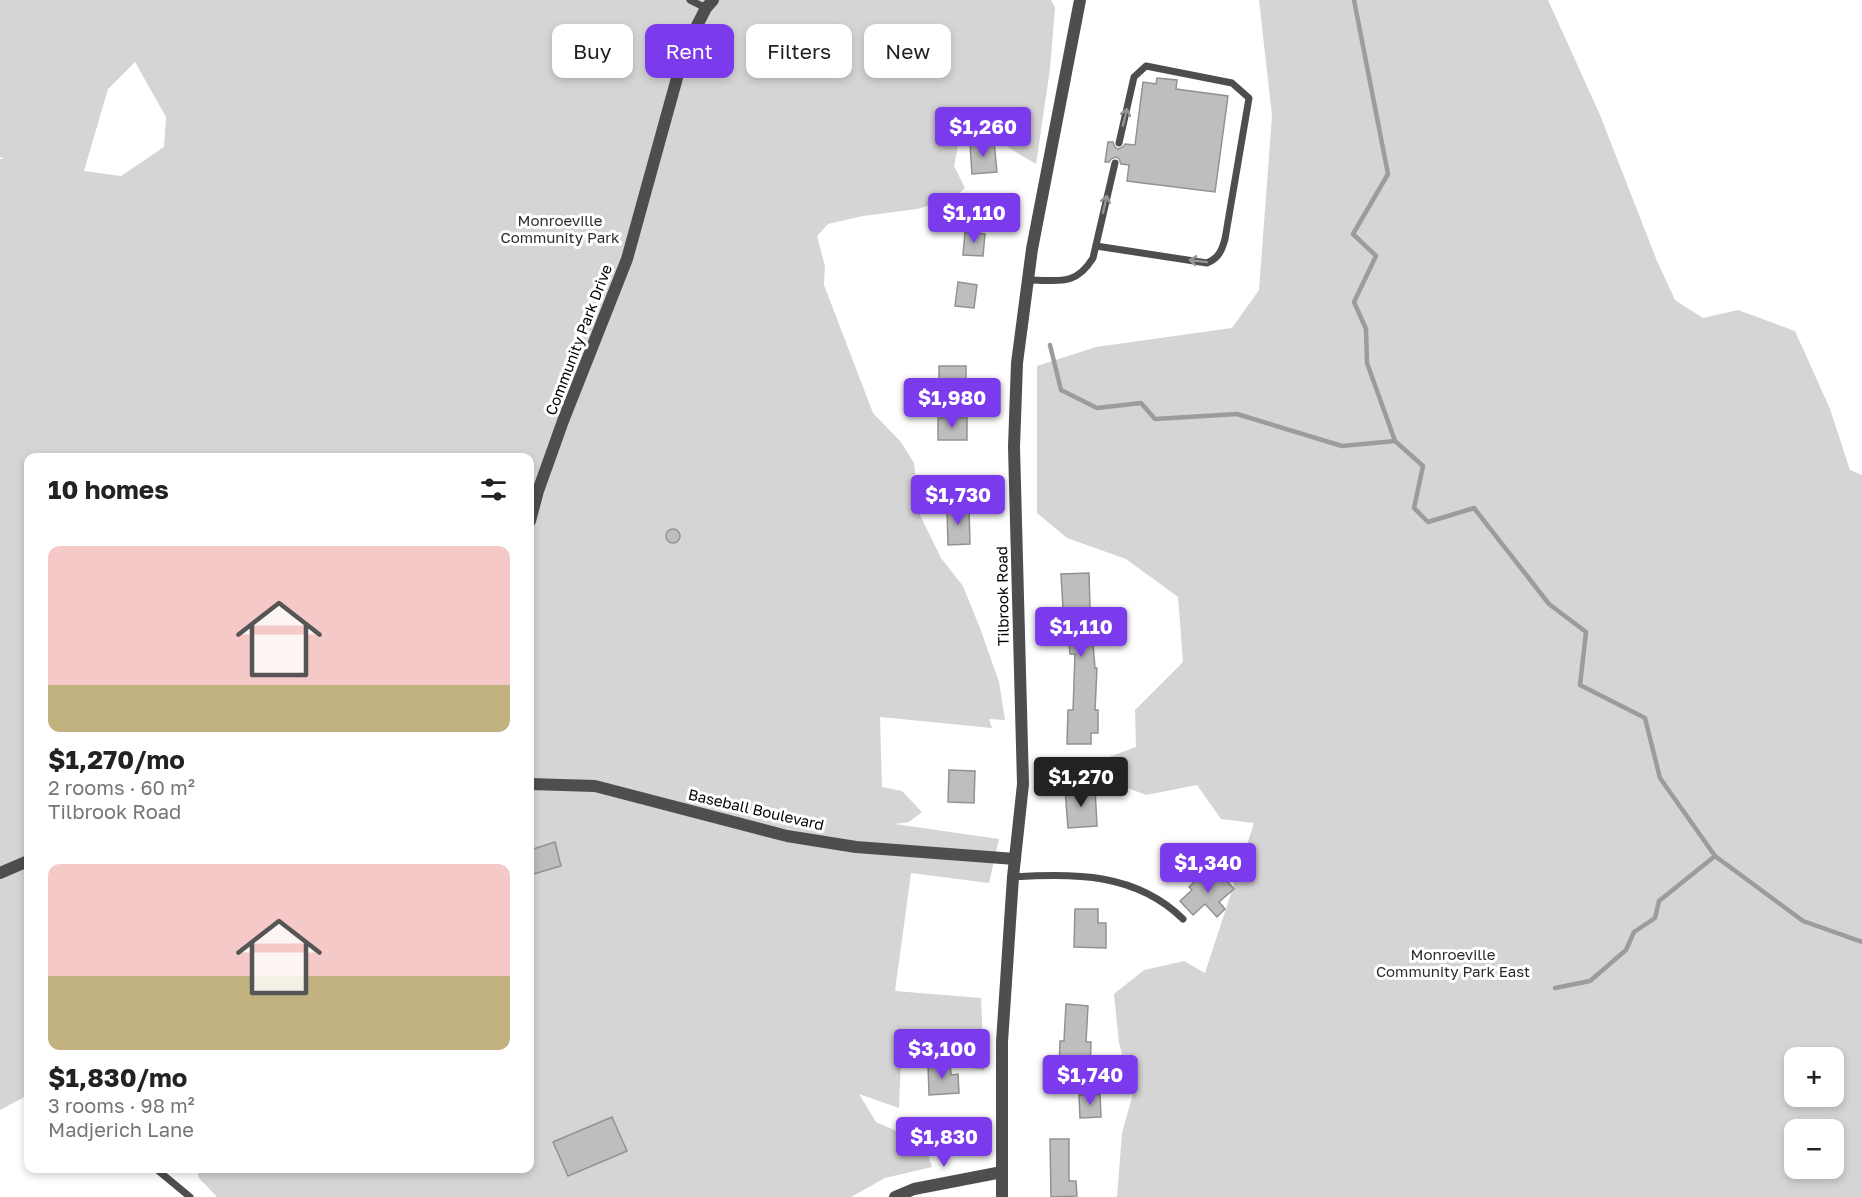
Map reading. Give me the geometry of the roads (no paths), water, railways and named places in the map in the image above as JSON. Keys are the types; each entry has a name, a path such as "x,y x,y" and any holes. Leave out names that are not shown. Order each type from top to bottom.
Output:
{"street":[{"name":"Tilbrook Road","path":"1002,1197 1002,1042 1013,877 1023,784 1014,447 1017,363 1032,249 1080,0"},
{"name":"Community Park Drive","path":"534,506 564,421 627,259 685,49 709,4"},
{"name":"Baseball Boulevard","path":"534,784 596,786 787,836 856,847 1015,859"},
{"path":"0,873 24,863"},
{"path":"896,1197 914,1189 1002,1172"}],"lane":[{"path":"690,0 709,4"},
{"path":"1096,246 1207,263 1215,260 1221,252 1232,201 1249,98 1232,83 1146,66 1134,77 1119,143"},
{"path":"1028,280 1070,281 1086,271 1093,258 1114,163"},
{"path":"1013,877 1035,875 1091,878 1132,885 1149,892 1169,905 1183,919"},
{"path":"161,1173 190,1197"}],"waterway":[{"path":"1354,0 1388,174 1353,234 1376,256 1354,302 1366,329 1367,363 1395,441 1423,466 1414,508 1428,522 1474,508 1549,604 1586,632 1580,685 1645,718 1660,778 1715,856 1803,921 1862,942"},
{"path":"1050,345 1061,390 1097,408 1141,403 1155,419 1237,414 1342,446 1395,441"},
{"path":"1555,988 1590,981 1626,950 1634,932 1655,918 1659,901 1715,856"}],"park label":[{"name":"Monroeville Community Park","path":"560,230"},
{"name":"Monroeville Community Park East","path":"1453,964"}]}
